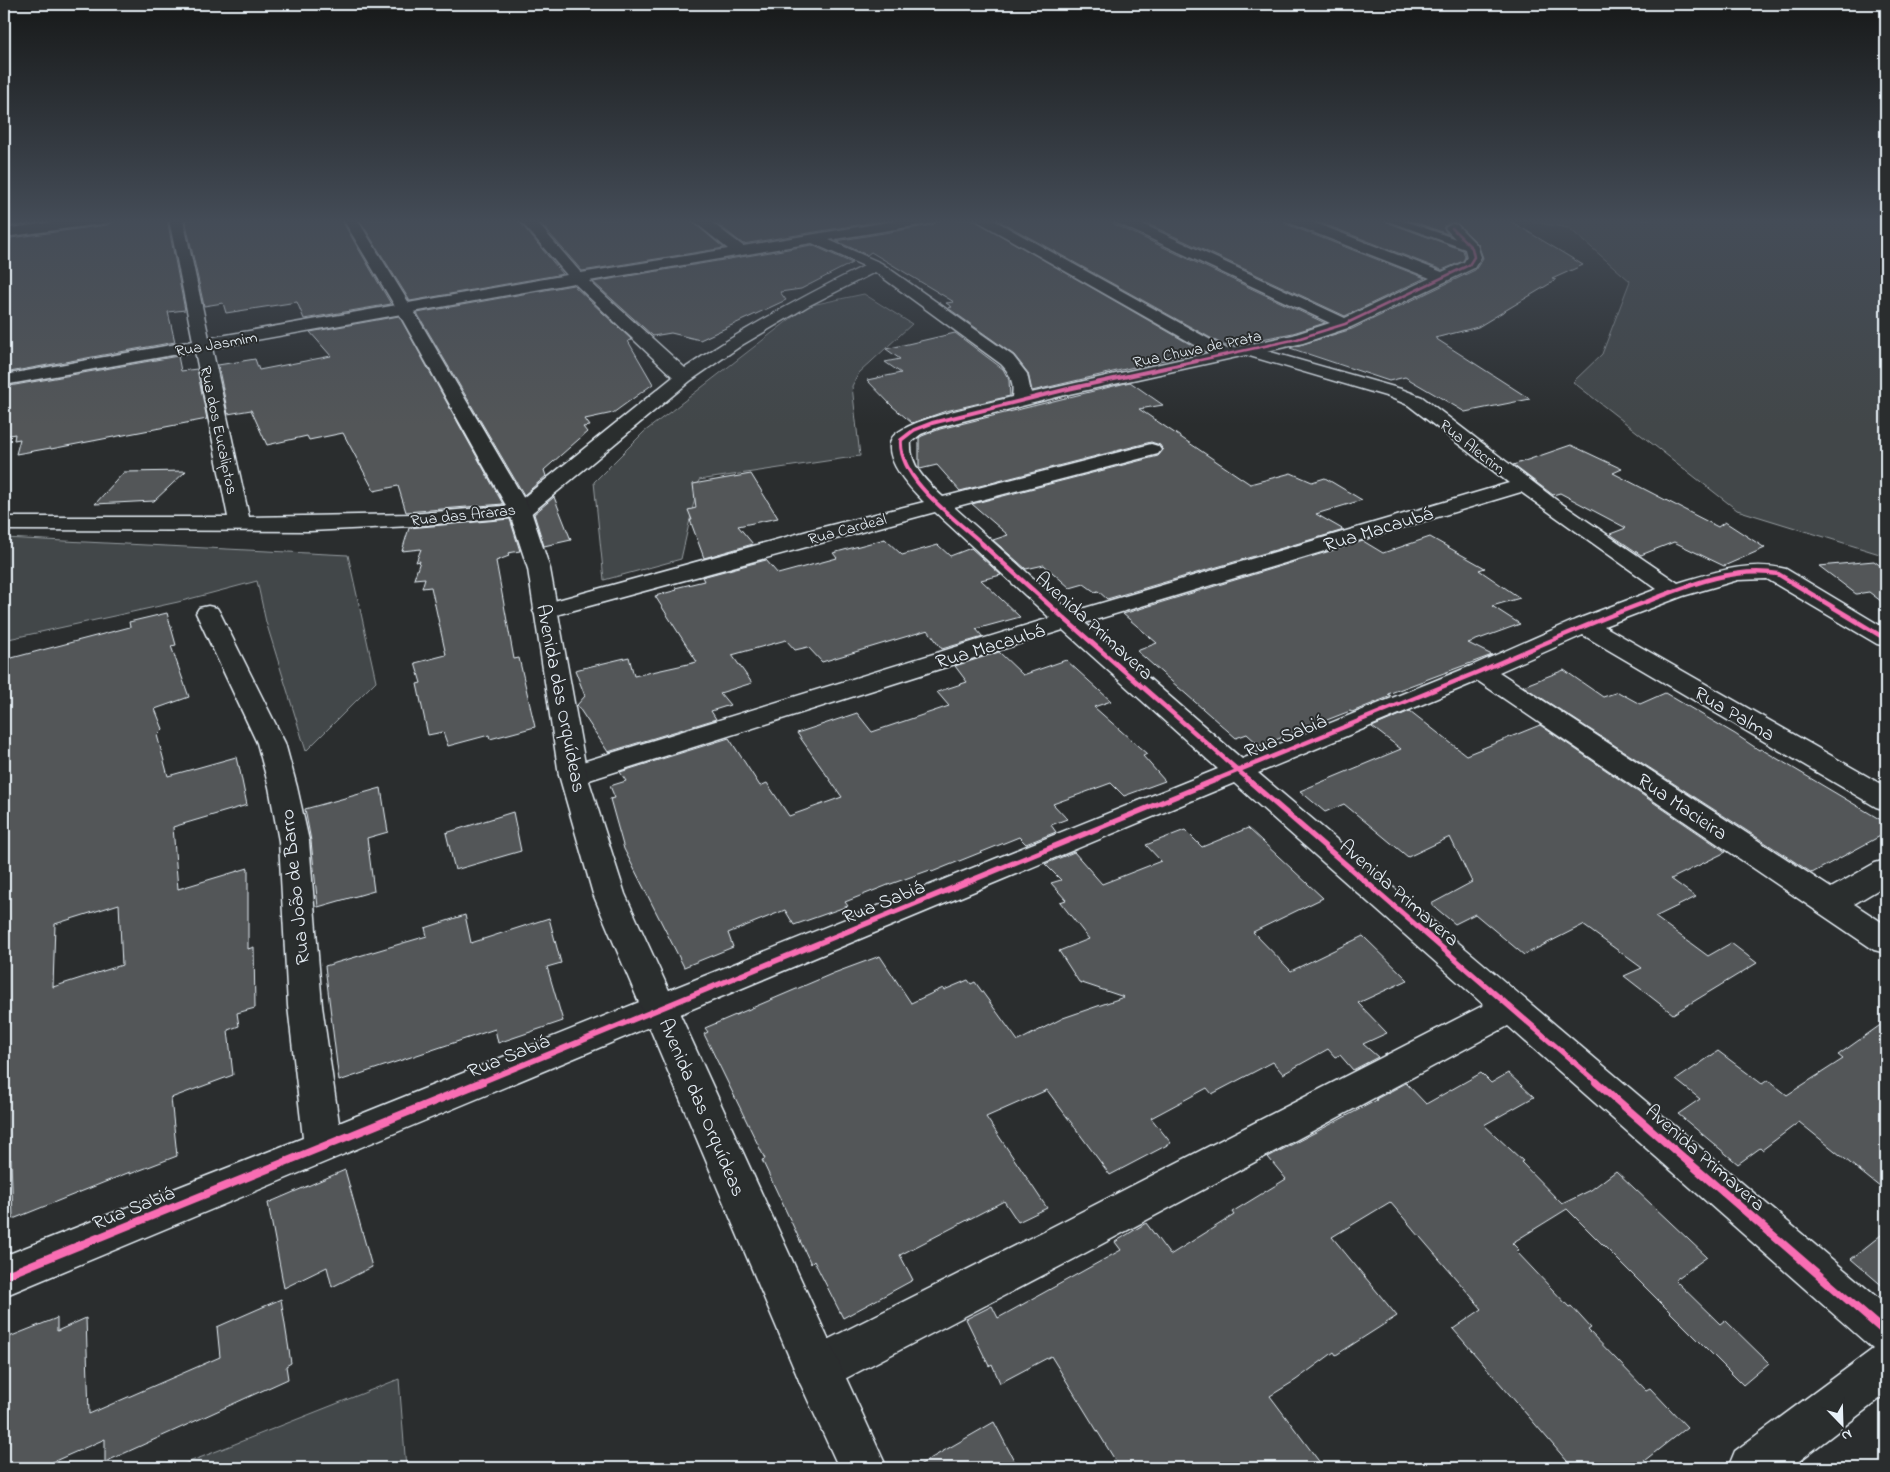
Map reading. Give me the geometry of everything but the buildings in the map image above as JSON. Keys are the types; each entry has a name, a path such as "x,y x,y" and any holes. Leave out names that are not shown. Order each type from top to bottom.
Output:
{"street":[{"name":"Rua dos Eucaliptos","path":"190,288 240,524"},
{"name":"Avenida das Orquídeas","path":"392,288 520,511 539,569 573,775 609,894 817,1369 863,1468"},
{"name":"Rua Jasmim","path":"4,380 521,288"},
{"path":"587,288 684,377"},
{"name":"Rua das Araras","path":"4,524 240,524 412,520 520,511 684,377 736,341 794,307 833,288"},
{"path":"906,288 1007,360 1018,370 1024,386 1022,400"},
{"path":"1105,288 1226,355"},
{"path":"1267,288 1345,324"},
{"name":"Rua Chuva de Prata","path":"904,463 900,451 902,440 914,430 944,420 1022,400 1183,363 1297,340 1345,324 1422,288"},
{"name":"Rua Alecrim","path":"1247,351 1387,390 1414,402 1437,417 1523,485 1675,591"},
{"name":"Rua Cardeal","path":"545,611 939,504 1151,450"},
{"name":"Avenida Primavera","path":"904,463 917,484 1067,621 1410,919 1509,1008 1886,1333"},
{"name":"Rua Macaubá","path":"573,775 1067,621 1523,485"},
{"name":"Rua Sabiá","path":"4,1276 1238,771 1480,671 1584,625 1675,591 1736,573 1767,572 1778,574 1884,637"},
{"name":"Rua João de Barro","path":"208,613 271,743 283,786 294,841 305,1006 312,1077 323,1147"},
{"name":"Rua Palma","path":"1584,625 1886,800"},
{"name":"Rua Macieira","path":"1480,671 1886,941"},
{"path":"1829,904 1886,870"},
{"path":"817,1369 1051,1249 1509,1008"},
{"path":"1752,1468 1886,1366"}],"shaded area":[{"path":"1627,288 1886,288 1886,556 1737,510 1573,382 1602,354"},
{"path":"864,294 912,324 859,373 852,386 860,456 699,480 681,559 604,580 594,482 644,432 807,306"},
{"path":"4,538 348,555 376,681 306,751 266,622 257,581 178,602 4,640"},
{"path":"399,1379 406,1468 174,1468"}],"cycle path":[{"path":"1421,288 1345,324 1297,339 1068,389 932,423 914,430 901,440 902,458 917,484 1067,621 1886,1333"},
{"path":"4,1276 1238,771 1480,671 1584,625 1675,591 1736,573 1767,572 1778,574 1886,639"}]}
